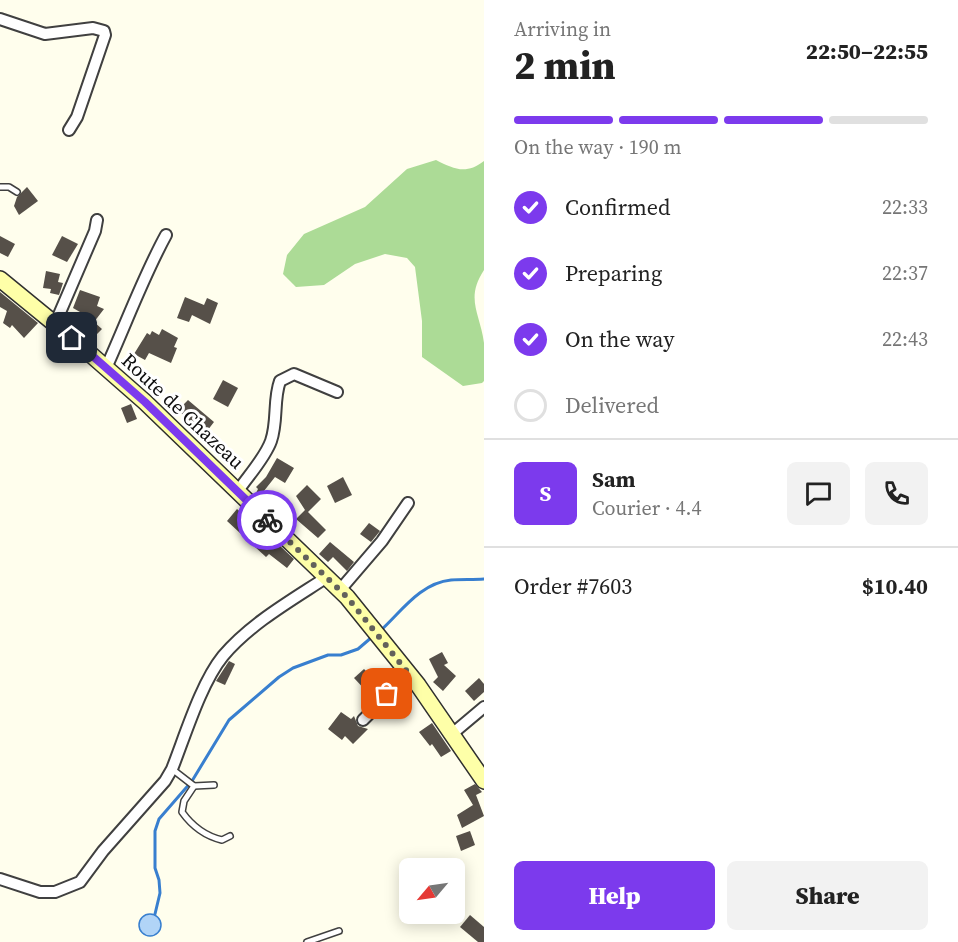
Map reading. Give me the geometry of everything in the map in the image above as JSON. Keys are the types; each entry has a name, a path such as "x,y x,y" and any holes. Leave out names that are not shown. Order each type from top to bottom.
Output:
{"main road":[{"name":"Route de Chazeau","path":"0,279 106,368 340,590 367,620 409,674 484,781"}],"street":[{"path":"0,19 45,34 93,28 104,31 105,35 80,107 69,130"},
{"path":"55,324 95,231 97,220"},
{"path":"106,368 166,235"},
{"path":"238,491 271,442 276,417 276,393 280,381 294,374 337,393"},
{"path":"340,590 382,541 408,503"},
{"path":"0,879 40,892 55,892 80,882 103,851 165,781 172,770 203,690 223,656 264,619 327,577"},
{"path":"363,720 409,674"},
{"path":"452,734 484,707"}],"lane":[{"path":"0,187 9,187 17,192"},
{"path":"172,770 194,786 214,785"},
{"path":"194,786 184,801 182,812 187,819 209,837 222,840 230,836"},
{"path":"307,942 339,931"}],"green space":[{"path":"436,160 460,169 471,168 484,161 484,270 475,289 475,306 484,343 484,381 482,383 463,386 422,357 422,321 415,267 407,258 385,254 355,264 324,285 296,287 283,274 287,255 304,234 365,207 407,169"}],"water":[{"path":"146,914 154,914 161,921 161,929 154,936 146,936 139,929 139,921"}],"building":[{"path":"27,187 38,201 19,215 14,206 17,197"},
{"path":"0,236 15,244 8,257 0,253"},
{"path":"62,236 78,244 67,262 52,255"},
{"path":"46,271 60,274 58,282 63,283 59,295 50,293 51,289 43,288"},
{"path":"80,290 100,297 97,306 104,309 94,322 102,329 96,335 78,317 80,312 73,308"},
{"path":"0,292 38,323 24,338 12,325 10,328 3,323 7,311 0,307"},
{"path":"185,297 204,305 207,298 218,303 210,324 192,315 189,322 177,318"},
{"path":"162,329 178,338 171,363 149,353 145,360 134,354 147,333 150,335 152,331 159,335"},
{"path":"223,380 238,388 228,407 213,399"},
{"path":"188,400 214,422 204,435 194,429 196,427 178,410"},
{"path":"131,404 137,419 127,423 121,408"},
{"path":"277,458 294,468 285,483 275,477 260,496 256,493 258,489 256,487 266,477"},
{"path":"343,477 352,495 335,503 327,486"},
{"path":"307,485 321,499 308,512 326,530 318,538 296,519 305,510 296,496"},
{"path":"237,509 246,517 242,522 260,536 264,531 294,559 287,568 269,554 266,557 227,521"},
{"path":"369,523 380,531 371,542 360,534"},
{"path":"330,542 354,562 347,571 333,557 328,562 319,554"},
{"path":"442,652 448,663 444,665 456,676 443,691 433,682 438,677 429,659"},
{"path":"229,661 235,664 225,685 216,681"},
{"path":"364,669 379,684 368,693 354,678"},
{"path":"479,678 484,684 484,692 474,701 465,691"},
{"path":"406,688 411,694 397,707 395,704 382,718 379,715"},
{"path":"341,712 351,719 354,716 358,726 368,729 353,744 345,736 342,740 328,729"},
{"path":"432,723 451,751 441,757 432,744 430,746 419,732"},
{"path":"475,784 482,792 476,795 484,816 462,828 457,815 473,805 464,790"},
{"path":"470,831 475,845 461,851 456,836"},
{"path":"470,915 484,927 484,942 478,942 460,927 465,924"}],"waterway":[{"path":"380,631 420,592 440,582 484,579"},
{"path":"155,914 160,893 155,868 155,831 159,819 192,781 229,720 279,677 293,668 328,655 341,655 358,649 372,637"}],"way so far":[{"path":"267,520 347,597 409,674 387,694"}],"route":[{"path":"72,338 145,402 267,520"}]}
